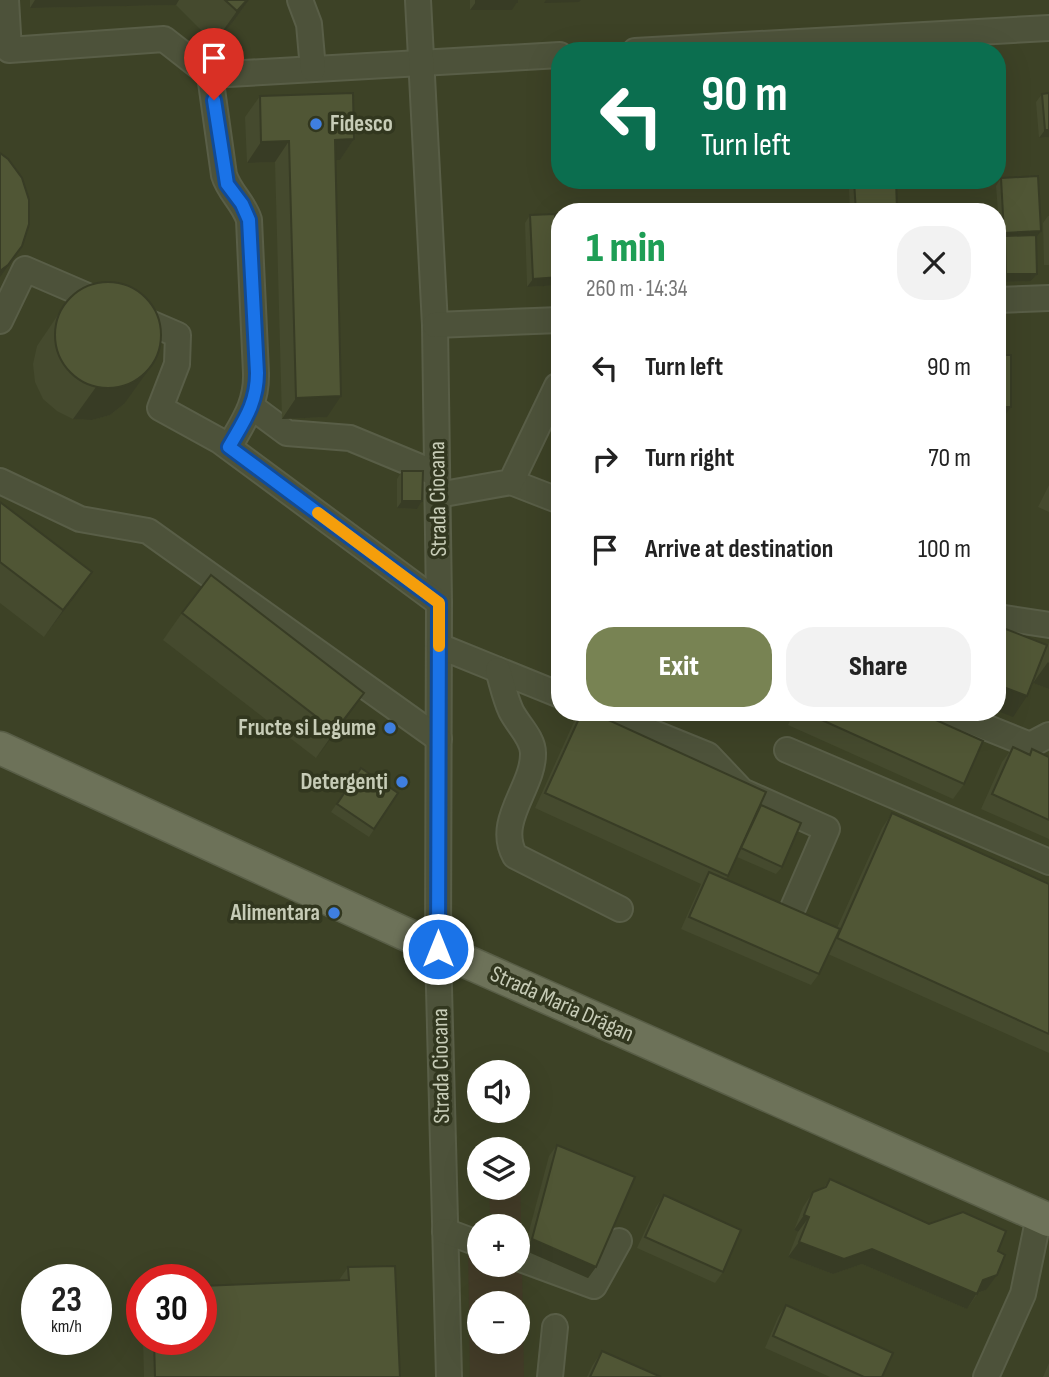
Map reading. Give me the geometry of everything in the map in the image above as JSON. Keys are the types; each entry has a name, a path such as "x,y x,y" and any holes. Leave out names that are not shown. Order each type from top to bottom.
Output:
{"main road":[{"name":"Strada Maria Drăgan","path":"0,748 438,949 1044,1218"}],"street":[{"path":"6,0 5,53 164,39 210,75 551,55"},
{"path":"300,0 309,24 313,69"},
{"name":"Strada Ciocana","path":"418,0 435,325 439,603 438,949 449,1377"},
{"path":"797,42 1049,28"},
{"path":"210,75 227,184 246,211 249,220 257,391 252,407 229,447"},
{"path":"0,321 25,269 178,335 177,364 160,408 229,447 439,603"},
{"path":"1006,300 1049,298"},
{"path":"435,325 551,320"},
{"path":"511,482 551,399"},
{"path":"252,407 287,433 350,438 437,484 511,482 551,498"},
{"path":"0,481 80,519 148,531 439,739"},
{"path":"1006,618 1049,625"},
{"path":"439,646 551,691"},
{"path":"498,670 510,709 532,743 534,757 509,826 508,844 515,856 620,909"},
{"path":"625,721 708,755 742,791 827,829 792,910"},
{"path":"970,721 1030,746 1049,735"},
{"path":"787,750 1049,862"},
{"path":"986,1377 1023,1294 1038,1278 1044,1218"},
{"path":"445,1231 467,1239"},
{"path":"530,1262 594,1286 619,1241"},
{"path":"550,1377 555,1327"}],"shaded area":[{"path":"489,1200 521,1200 521,1214 490,1213"},
{"path":"468,1277 522,1277 522,1291 469,1291"},
{"path":"470,1354 524,1354 524,1377 470,1377"}],"building":[{"path":"225,0 247,0 237,11"},
{"path":"517,0 517,2 476,2"},
{"path":"353,93 354,139 335,140 341,396 296,398 289,141 261,142 260,96"},
{"path":"1049,93 1049,130 1045,130 1042,94"},
{"path":"0,153 22,178 29,200 29,224 22,246 0,271"},
{"path":"1038,176 1041,231 1006,233 1006,203 1002,203 1002,189 1006,189 1006,178"},
{"path":"855,189 896,189 897,203 855,203"},
{"path":"551,214 551,278 533,279 530,215"},
{"path":"1036,235 1037,274 1006,274 1006,236"},
{"path":"108,282 128,286 146,297 157,315 161,335 157,355 146,373 128,384 108,388 88,384 70,373 59,355 55,335 59,315 70,297 88,286"},
{"path":"1006,355 1011,355 1011,407 1006,407"},
{"path":"402,471 423,471 422,501 402,501"},
{"path":"0,502 92,572 63,610 0,562"},
{"path":"211,575 364,693 335,731 182,613"},
{"path":"1006,629 1047,645 1027,696 1006,688"},
{"path":"578,721 611,721 766,792 728,876 545,793"},
{"path":"824,721 938,721 983,741 964,784"},
{"path":"1013,747 1030,755 1032,749 1049,757 1049,820 992,794"},
{"path":"361,768 398,793 374,829 337,804"},
{"path":"761,805 801,823 782,867 741,848"},
{"path":"892,813 1049,884 1049,1034 837,938"},
{"path":"709,872 840,929 819,974 689,917"},
{"path":"557,1145 635,1177 596,1267 532,1239"},
{"path":"830,1179 929,1224 963,1212 1006,1231 998,1251 1005,1255 997,1275 983,1280 977,1294 872,1249 844,1259 799,1242 809,1217 804,1215 813,1192 826,1187"},
{"path":"664,1195 741,1230 723,1272 645,1237"},
{"path":"395,1266 400,1377 155,1377 154,1355 217,1355 217,1285 349,1280 348,1267"},
{"path":"786,1305 893,1353 882,1377 864,1377 773,1336"},
{"path":"602,1351 661,1377 590,1377"}],"slow traffic":[{"path":"318,513 439,603 439,646"}],"place":[{"name":"Fidesco","path":"316,124"},
{"name":"Fructe si Legume","path":"390,728"},
{"name":"Detergenți","path":"402,782"},
{"name":"Alimentara","path":"334,913"}],"route":[{"path":"214,100 227,184 242,204 249,220 257,373 257,391 252,407 229,447 439,603 438,949"}]}
